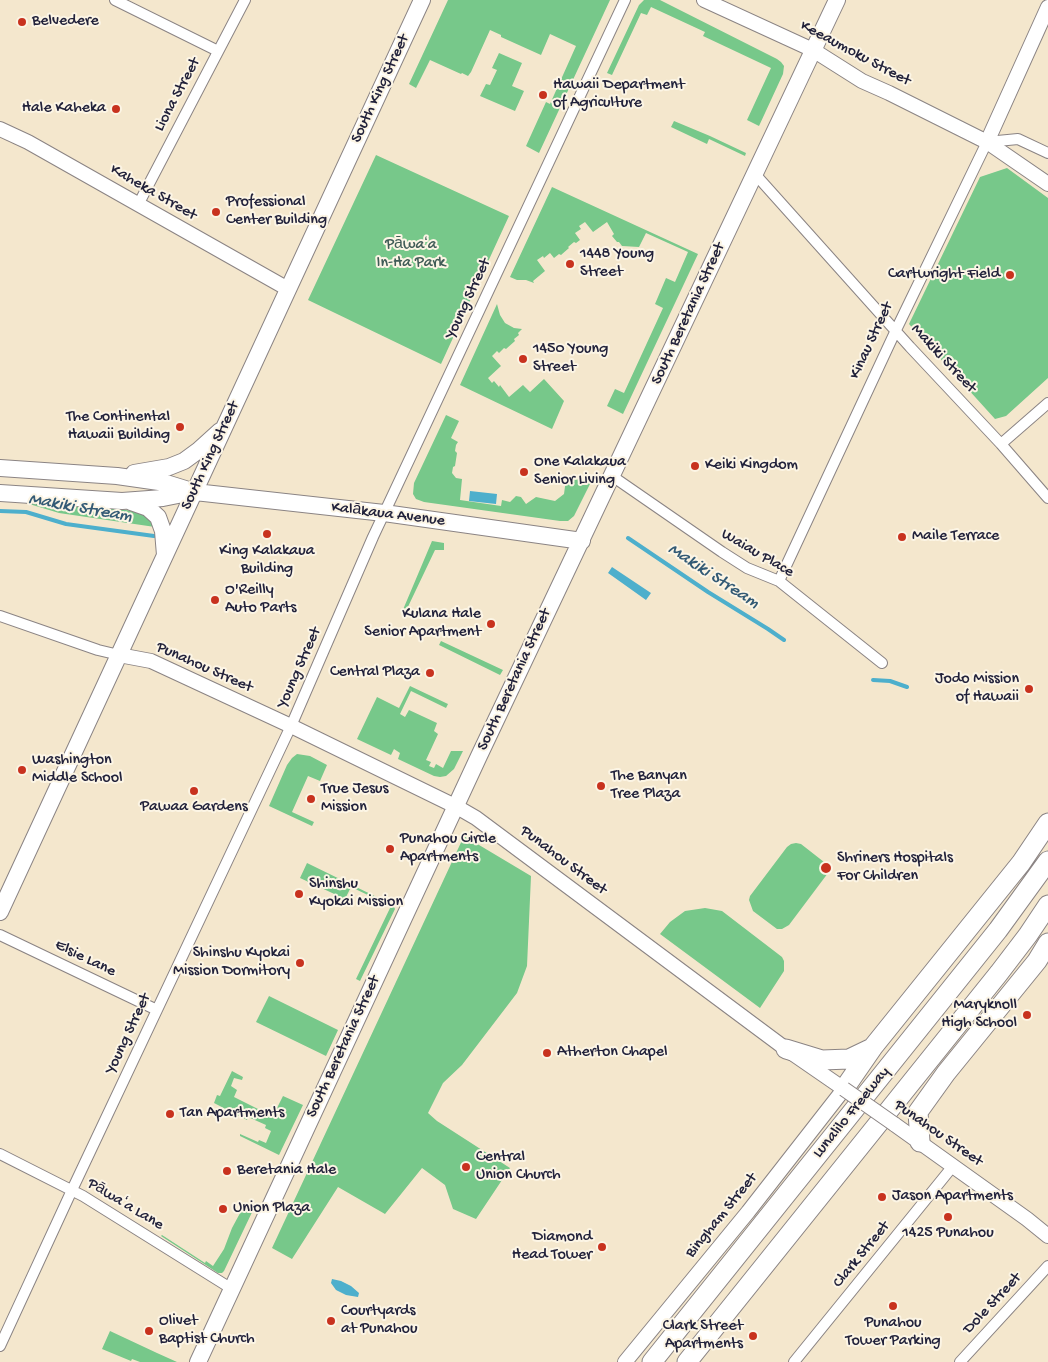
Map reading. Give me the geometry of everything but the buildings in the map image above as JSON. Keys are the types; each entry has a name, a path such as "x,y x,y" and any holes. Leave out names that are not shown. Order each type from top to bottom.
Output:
{"highway":[{"path":"844,1090 873,1047 1021,863 1048,823"},
{"name":"Lunalilo Freeway","path":"652,1362 998,930 1048,861"},
{"name":"Lunalilo Freeway","path":"687,1362 999,973 1048,905"},
{"path":"920,1142 918,1112 946,1073 1037,961 1048,943"},
{"path":"786,1049 822,1060 849,1059 873,1047"}],"main road":[{"name":"South King Street","path":"0,912 422,0"},
{"name":"Keeaumoku Street","path":"704,0 813,50 862,81 987,142 1048,184"},
{"name":"South Beretania Street","path":"198,1362 479,756 836,0"},
{"name":"Kinau Street","path":"987,142 1048,8"},
{"name":"Kaheka Street","path":"0,129 28,142 288,289"},
{"path":"117,476 164,468 184,461 226,425"},
{"name":"Kalākaua Avenue","path":"0,468 117,476 166,483 195,492 384,513 582,541"},
{"name":"Kalākaua Avenue","path":"0,493 122,501 163,498 195,492"},
{"path":"122,501 142,505 156,514 162,526 165,556"},
{"name":"Punahou Street","path":"119,655 151,662 291,726 456,807 484,824 786,1049 920,1142 1048,1236"},
{"name":"Bingham Street","path":"625,1362 736,1227 844,1090"}],"street":[{"path":"115,0 218,51"},
{"name":"Liona Street","path":"138,205 245,0"},
{"name":"Young Street","path":"0,1346 291,726 384,513 625,0"},
{"path":"987,142 1018,139 1048,153"},
{"name":"Kinau Street","path":"779,581 896,330 987,142"},
{"name":"Makiki Street","path":"755,174 1048,498"},
{"path":"1001,444 1048,403"},
{"name":"Waiau Place","path":"612,476 739,563 779,581 882,663"},
{"name":"Punahou Street","path":"0,616 98,650 119,655"},
{"name":"Elsie Lane","path":"0,935 157,1010"},
{"name":"Pāwaʻa Lane","path":"0,1154 83,1196 232,1289"},
{"name":"Clark Street","path":"794,1362 953,1166"},
{"name":"Dole Street","path":"960,1362 1048,1266"}],"green space":[{"path":"448,0 610,0 539,153 526,146 546,102 550,104 576,46 550,34 541,55 490,30 468,76 430,60 416,88 409,84"},
{"path":"644,0 660,0 781,62 784,66 783,74 759,126 747,120 771,68 703,36 705,32 651,7 647,15 641,13 612,75 607,73 639,5"},
{"path":"499,53 522,63 512,86 524,91 515,111 480,96 486,84 490,85 497,70 492,68"},
{"path":"674,121 746,153 745,156 709,139 707,144 671,127"},
{"name":"Pāwaʻa In-Ha Park","path":"376,155 509,216 441,364 308,300"},
{"name":"Cartwright Field","path":"1007,168 1048,198 1048,378 1006,416 995,419 909,324 980,177"},
{"path":"552,187 698,254 623,414 607,406 615,389 624,393 663,308 655,304 666,278 675,282 688,252 646,233 639,247 622,246 612,236 614,234 607,222 593,232 585,222 579,226 581,229 575,233 580,240 576,243 574,242 561,255 559,254 554,258 550,253 544,258 543,256 537,260 545,271 533,281 534,283 510,277"},
{"path":"497,304 500,315 505,323 514,328 522,329 514,339 515,341 506,349 504,348 499,353 497,351 492,356 501,366 488,378 492,383 494,381 499,387 500,385 509,397 523,385 530,392 544,379 564,401 552,429 460,385"},
{"path":"446,415 459,421 451,438 458,442 455,451 457,453 455,466 452,473 456,478 462,479 460,500 501,506 502,500 510,502 516,496 521,497 526,504 536,497 555,501 564,494 566,479 592,480 574,516 568,521 560,521 424,502 416,499 413,494 414,483"},
{"path":"16,500 83,504 140,512 149,517 155,527 59,513"},
{"path":"432,541 444,543 444,550 435,550 405,613 402,612"},
{"path":"441,641 503,670 500,675 439,645"},
{"path":"410,686 448,704 446,708 411,691 400,714 405,717 409,710 437,723 434,731 438,734 426,760 431,762 429,766 434,768 436,764 443,768 451,751 463,751 454,769 446,776 434,776 398,759 400,753 394,749 391,755 357,739 377,697 399,708"},
{"path":"297,754 310,756 327,765 320,781 308,776 292,812 314,822 312,826 269,806 287,765"},
{"path":"464,836 531,876 527,966 517,993 462,1065 443,1083 428,1113 437,1121 510,1168 476,1219 453,1209 445,1185 422,1168 385,1214 338,1187 292,1259 272,1248"},
{"path":"796,843 801,844 824,862 827,865 828,873 789,925 782,929 777,929 753,911 749,900 750,896 787,847"},
{"path":"307,863 393,905 395,909 360,981 356,979 391,906 351,887 345,899 300,878"},
{"path":"705,908 722,911 782,957 784,971 760,1008 660,934 670,922 685,911"},
{"path":"269,996 338,1030 326,1056 256,1022"},
{"path":"232,1071 243,1077 242,1080 234,1078 231,1086 237,1090 234,1097 270,1115 273,1116 283,1096 303,1105 279,1155 240,1136 240,1134 258,1142 259,1140 266,1143 271,1131 265,1128 266,1125 248,1117 247,1120 214,1103 217,1095 220,1096"},
{"path":"246,1202 255,1206 222,1273 218,1273 161,1236 213,1266 224,1249 232,1228"},
{"path":"110,1331 177,1362 140,1362 132,1359 131,1361 102,1349"}],"water":[{"path":"470,491 497,494 496,504 469,501"},
{"path":"612,567 651,593 646,600 608,573"},
{"path":"332,1279 351,1286 359,1293 358,1297 346,1295 336,1290 331,1283"}],"waterway":[{"name":"Makiki Stream","path":"0,511 26,512 66,524 154,536"},
{"name":"Makiki Stream","path":"628,538 784,640"},
{"name":"Makiki Stream","path":"873,680 890,681 907,687"}],"place":[{"name":"Belvedere","path":"22,22"},
{"name":"Hawaii Department of Agriculture","path":"543,95"},
{"name":"Hale Kaheka","path":"116,109"},
{"name":"Professional Center Building","path":"216,212"},
{"name":"1448 Young Street","path":"570,264"},
{"name":"Cartwright Field","path":"1010,275"},
{"name":"1450 Young Street","path":"523,359"},
{"name":"The Continental Hawaii Building","path":"180,427"},
{"name":"Keiki Kingdom","path":"695,466"},
{"name":"One Kalakaua Senior Living","path":"524,472"},
{"name":"King Kalakaua Building","path":"267,534"},
{"name":"Maile Terrace","path":"902,537"},
{"name":"O'Reilly Auto Parts","path":"215,600"},
{"name":"Kulana Hale Senior Apartment","path":"491,624"},
{"name":"Central Plaza","path":"430,673"},
{"name":"Jodo Mission of Hawaii","path":"1029,689"},
{"name":"Washington Middle School","path":"22,770"},
{"name":"The Banyan Tree Plaza","path":"601,786"},
{"name":"Pawaa Gardens","path":"194,791"},
{"name":"True Jesus Mission","path":"311,799"},
{"name":"Punahou Circle Apartments","path":"390,849"},
{"name":"Shriners Hospitals For Children","path":"826,868"},
{"name":"Shinshu Kyokai Mission","path":"299,894"},
{"name":"Shinshu Kyokai Mission Dormitory","path":"300,963"},
{"name":"Maryknoll High School","path":"1027,1015"},
{"name":"Atherton Chapel","path":"547,1053"},
{"name":"Tan Apartments","path":"170,1114"},
{"name":"Central Union Church","path":"466,1167"},
{"name":"Beretania Hale","path":"227,1171"},
{"name":"Jason Apartments","path":"882,1197"},
{"name":"Union Plaza","path":"223,1209"},
{"name":"1425 Punahou","path":"948,1217"},
{"name":"Diamond Head Tower","path":"602,1247"},
{"name":"Punahou Tower Parking","path":"893,1306"},
{"name":"Courtyards at Punahou","path":"331,1321"},
{"name":"Olivet Baptist Church","path":"149,1331"},
{"name":"Clark Street Apartments","path":"753,1336"}]}
